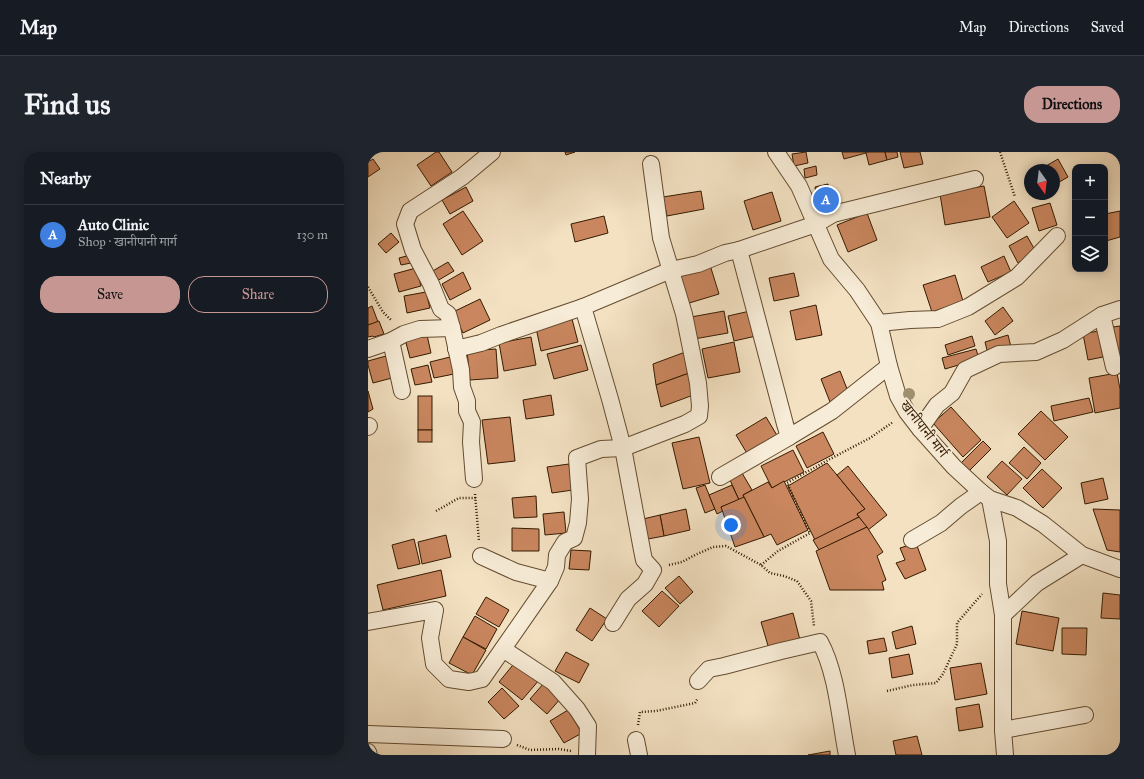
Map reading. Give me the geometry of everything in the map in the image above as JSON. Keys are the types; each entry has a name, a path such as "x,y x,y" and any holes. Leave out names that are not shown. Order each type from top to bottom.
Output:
{"street":[{"path":"474,479 471,442 472,422 467,411 467,401 462,387 461,370 452,328 448,314 441,309 431,284 413,250 406,224 410,211 462,177 492,152"},
{"name":"खानीपानी मार्ग","path":"776,152 799,186 831,259 857,290 879,323 898,396 907,412 920,429 954,467 985,495 1017,508 1043,524 1082,555 1120,569"},
{"path":"368,622 434,610 430,638 434,664 449,679 468,682 482,679 550,581 556,567 557,555 565,542 574,538 578,523 580,499 577,458 601,449 623,448 685,424 699,416 700,406 698,383 684,314 661,238 651,164"},
{"path":"456,349 481,343 582,307 670,270 698,264 725,253 740,250 816,224 833,214 975,179"},
{"path":"879,323 938,319 968,307 1017,277 1057,236"},
{"path":"740,250 785,424 790,437"},
{"path":"582,307 610,398 623,448 644,560 653,570 645,584 628,599 613,623"},
{"path":"920,429 937,405 952,394 965,370 998,354 1036,352 1063,340 1102,315 1120,310"},
{"path":"1102,315 1114,367"},
{"path":"368,350 420,329 452,328"},
{"path":"397,337 402,391"},
{"path":"720,477 832,411 889,366"},
{"path":"912,540 941,523 961,506 985,495 998,541 998,584 1003,615 1003,730 1005,755"},
{"path":"1003,615 1037,583 1082,555"},
{"path":"480,556 516,572 550,581"},
{"path":"698,681 708,669 781,650 820,642 831,672 847,755"},
{"path":"503,649 553,682 577,709 588,726 587,754"},
{"path":"1003,730 1085,715"},
{"path":"368,734 503,739"}],"path":[{"path":"1000,152 1014,197"},
{"path":"368,287 397,337"},
{"path":"761,565 778,551 810,533 787,483 870,438 907,412"},
{"path":"474,479 480,556"},
{"path":"436,510 459,498 476,498"},
{"path":"653,570 682,562 713,547 726,546 761,565 770,573 797,581 811,601 813,624 820,642"},
{"path":"887,691 913,685 936,683 943,674 957,644 957,623 983,592 998,584"},
{"path":"638,748 640,712 656,711 695,703 699,697 698,681"},
{"path":"503,739 530,750 559,749 587,754"}],"building":[{"path":"436,152 439,152 452,172 431,186 417,165"},
{"path":"565,152 575,152 566,155"},
{"path":"806,152 808,163 794,166 792,154"},
{"path":"842,152 866,152 866,153 844,159"},
{"path":"885,152 887,160 869,165 866,153"},
{"path":"885,152 897,152 898,157 887,160"},
{"path":"900,152 920,152 923,164 904,168"},
{"path":"373,159 380,169 368,177 368,162"},
{"path":"1058,159 1068,177 1060,182 1060,164 1049,164"},
{"path":"816,166 817,175 805,178 804,169"},
{"path":"828,184 832,201 818,204 815,187"},
{"path":"984,186 990,217 945,225 940,194"},
{"path":"466,187 473,201 450,214 442,200"},
{"path":"701,191 704,209 667,216 663,197"},
{"path":"772,192 781,221 753,230 744,201"},
{"path":"1014,201 1029,223 1007,238 992,217"},
{"path":"1050,203 1057,225 1039,231 1032,208"},
{"path":"463,211 483,241 462,255 443,224"},
{"path":"1120,211 1120,237 1108,240 1108,236 1108,213"},
{"path":"867,213 877,240 848,252 837,225"},
{"path":"604,216 608,233 575,242 571,224"},
{"path":"391,233 399,242 386,253 378,244"},
{"path":"1027,236 1036,252 1018,263 1009,246"},
{"path":"414,254 416,262 401,265 399,258"},
{"path":"1004,256 1011,272 988,282 981,267"},
{"path":"448,262 454,271 437,281 431,272"},
{"path":"710,265 719,294 686,304 678,275"},
{"path":"416,268 421,286 399,292 394,274"},
{"path":"463,272 471,289 450,300 442,284"},
{"path":"794,273 799,296 774,301 769,278"},
{"path":"955,275 963,301 932,312 923,285"},
{"path":"426,292 430,308 407,313 404,296"},
{"path":"480,299 490,320 463,333 453,312"},
{"path":"816,305 822,335 796,340 790,311"},
{"path":"372,306 378,322 368,325 368,308"},
{"path":"1003,307 1013,321 995,335 985,321"},
{"path":"724,311 728,333 694,339 691,317"},
{"path":"750,311 756,336 734,341 728,316"},
{"path":"572,319 578,342 541,351 536,328"},
{"path":"379,321 384,334 368,337 368,325"},
{"path":"1120,326 1120,355 1118,355 1113,327"},
{"path":"1098,331 1103,357 1088,360 1083,334"},
{"path":"427,335 431,353 410,358 405,339"},
{"path":"1008,335 1011,347 988,354 985,342"},
{"path":"972,336 975,346 948,355 945,345"},
{"path":"531,337 536,365 504,371 499,343"},
{"path":"734,342 740,372 708,378 702,349"},
{"path":"581,345 588,370 554,379 547,354"},
{"path":"496,349 498,378 470,380 467,351"},
{"path":"976,349 979,359 945,369 942,358"},
{"path":"688,351 692,372 656,385 653,364"},
{"path":"386,356 392,378 373,383 368,361"},
{"path":"450,357 454,374 434,378 430,362"},
{"path":"428,365 432,382 415,385 411,369"},
{"path":"840,371 849,394 830,402 821,379"},
{"path":"692,372 696,394 661,407 656,385"},
{"path":"1117,373 1120,389 1120,408 1095,413 1089,378"},
{"path":"368,391 373,409 368,412"},
{"path":"551,395 554,415 526,419 523,400"},
{"path":"418,396 432,396 432,430 418,430"},
{"path":"1089,398 1093,412 1054,421 1051,406"},
{"path":"951,407 981,440 963,457 933,423"},
{"path":"1041,411 1068,437 1045,460 1018,434"},
{"path":"510,417 515,461 488,464 482,420"},
{"path":"766,417 778,437 748,455 736,435"},
{"path":"418,430 432,430 432,442 418,442"},
{"path":"823,432 834,454 807,468 796,446"},
{"path":"699,437 710,483 683,489 672,443"},
{"path":"983,441 991,449 969,471 961,463"},
{"path":"1024,447 1041,463 1027,479 1009,463"},
{"path":"793,450 804,472 772,488 761,466"},
{"path":"1002,461 1022,479 1007,495 987,477"},
{"path":"827,463 865,509 857,514 859,517 815,540 788,486"},
{"path":"569,464 573,490 552,493 547,467"},
{"path":"848,466 887,515 868,530 857,514 865,509 837,475"},
{"path":"1042,469 1062,488 1043,508 1023,488"},
{"path":"742,473 752,490 743,495 744,497 739,500 730,480"},
{"path":"1103,478 1108,499 1085,504 1081,483"},
{"path":"784,481 808,530 777,545 771,534 764,537 743,495 768,482 772,488"},
{"path":"705,485 715,509 705,513 696,488"},
{"path":"732,485 739,500 721,507 723,511 717,514 709,495"},
{"path":"536,496 537,517 514,518 512,498"},
{"path":"744,497 764,537 735,547 721,507"},
{"path":"686,509 690,530 664,536 660,515"},
{"path":"1093,509 1120,510 1120,552 1107,550"},
{"path":"564,512 566,533 545,535 543,514"},
{"path":"660,515 664,536 648,539 643,519"},
{"path":"859,517 867,527 819,550 813,540"},
{"path":"867,527 883,552 877,556 886,580 882,582 884,590 830,590 816,551"},
{"path":"512,528 539,529 539,551 512,551"},
{"path":"446,535 451,557 422,564 418,542"},
{"path":"414,539 420,564 398,569 392,545"},
{"path":"916,543 926,570 905,579 896,563 905,560 900,548"},
{"path":"571,550 591,551 589,570 569,569"},
{"path":"441,570 446,596 383,610 377,585"},
{"path":"679,576 693,592 680,604 665,588"},
{"path":"662,591 679,606 659,627 642,611"},
{"path":"1103,593 1120,595 1120,619 1101,618"},
{"path":"486,597 509,610 499,627 476,614"},
{"path":"590,608 607,619 592,641 576,630"},
{"path":"1022,611 1059,618 1053,651 1016,644"},
{"path":"793,613 800,640 769,649 761,622"},
{"path":"475,616 497,629 486,649 463,637"},
{"path":"912,626 916,644 896,649 892,632"},
{"path":"1062,628 1087,628 1086,655 1062,654"},
{"path":"463,637 486,650 472,675 449,663"},
{"path":"884,638 887,651 869,654 867,641"},
{"path":"566,652 589,664 579,683 555,671"},
{"path":"909,654 913,674 892,678 889,658"},
{"path":"517,660 540,679 522,700 499,682"},
{"path":"981,663 987,694 955,700 950,668"},
{"path":"544,683 561,698 547,714 530,699"},
{"path":"502,688 519,706 504,719 488,702"},
{"path":"979,704 983,727 959,731 956,708"},
{"path":"568,710 582,733 564,743 550,721"},
{"path":"917,736 922,755 896,755 893,741"},
{"path":"830,751 830,755 808,755"}],"place":[{"name":"Auto Clinic","path":"826,200"}]}
